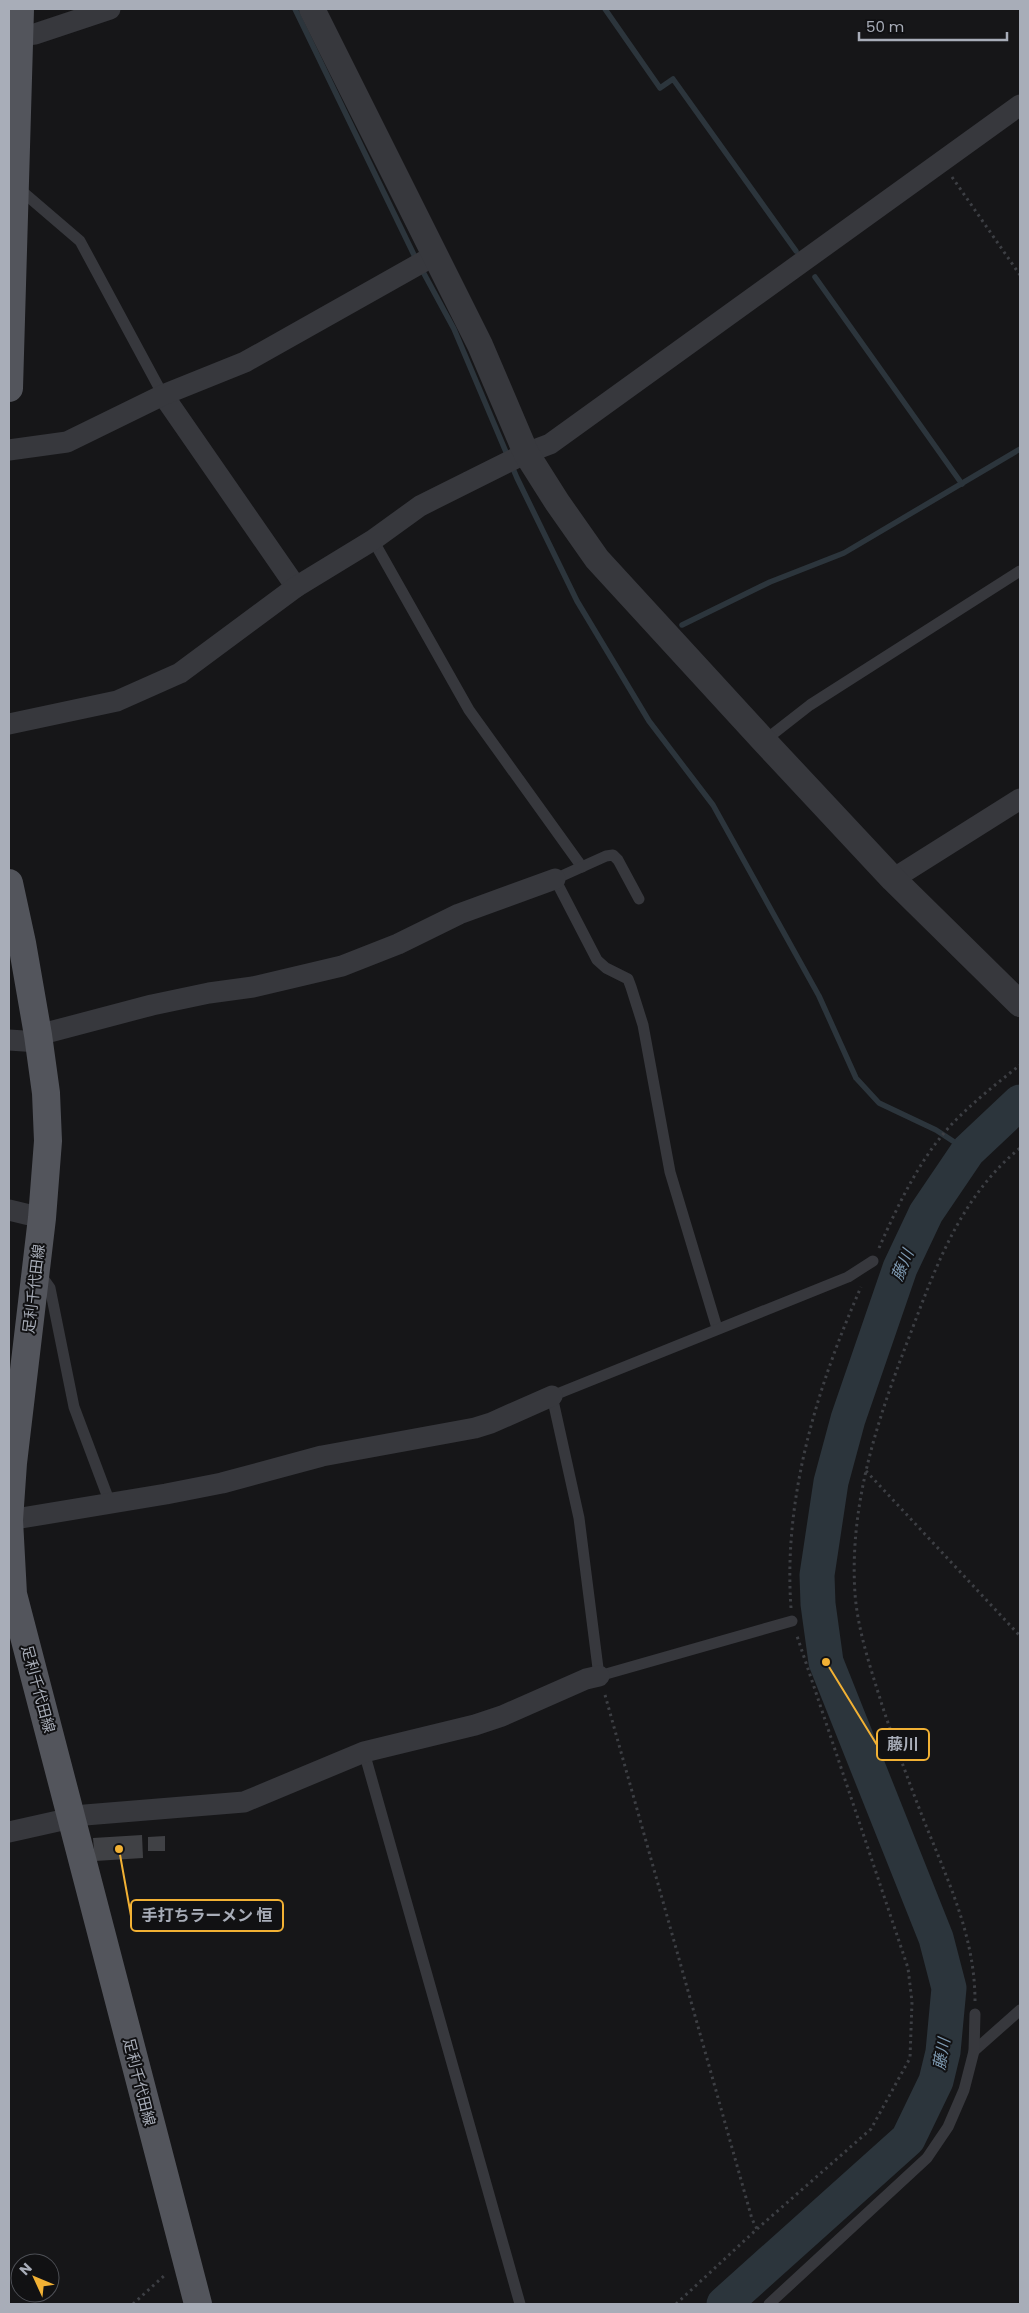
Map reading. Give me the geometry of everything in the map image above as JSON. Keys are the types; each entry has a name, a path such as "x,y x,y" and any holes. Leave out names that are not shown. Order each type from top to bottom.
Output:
{"main road":[{"path":"9,388 15,185 16,54 20,9"},
{"name":"足利千代田線","path":"9,883 39,1039 46,1093 48,1142 42,1218 13,1463 9,1515 13,1594 184,2257 198,2304"}],"street":[{"path":"16,54 35,34 110,9"},
{"path":"312,9 480,345 526,453 557,502 597,559 893,879 1020,1004"},
{"path":"9,724 117,701 180,674 296,587 373,540 420,506 526,453 550,444 1020,105"},
{"path":"9,450 67,442 163,395 245,362 435,255"},
{"path":"163,395 296,587"},
{"path":"893,879 1020,799"},
{"path":"9,1040 39,1039 152,1005 209,992 253,987 342,966 398,944 459,914 555,879"},
{"path":"9,1210 42,1218"},
{"path":"9,1515 110,1503 222,1483 322,1456 475,1428 491,1423 552,1396"},
{"path":"9,1832 85,1815 244,1802 364,1752 476,1725 502,1716 586,1679 598,1676"}],"lane":[{"path":"15,185 80,241 163,395"},
{"path":"373,540 469,710 582,867"},
{"path":"764,741 810,706 1020,571"},
{"path":"639,899 618,860 613,855 606,856 555,879 597,960 606,968 628,979 632,986 643,1025 670,1172 688,1238 717,1328"},
{"path":"792,1621 598,1676 579,1518 552,1396 717,1328 848,1277 873,1260"},
{"path":"36,1269 50,1288 74,1407 110,1503"},
{"path":"364,1752 520,2304"},
{"path":"974,2051 1020,2010"},
{"path":"769,2304 928,2158 948,2127 964,2090 974,2051 975,2014"}],"path":[{"path":"941,161 1020,275"},
{"path":"676,2304 757,2229 871,2129 910,2058 912,2002 908,1968 792,1621 789,1577 796,1493 810,1426 852,1307 892,1216 939,1139 950,1126 970,1106 1020,1065"},
{"path":"975,2014 975,1973 966,1928 905,1774 862,1638 855,1595 856,1518 865,1471 890,1388 942,1251 972,1202 990,1179 1020,1148"},
{"path":"865,1471 1020,1636"},
{"path":"598,1676 752,2219 757,2229"},
{"path":"133,2304 184,2257"}],"building":[{"path":"142,1835 143,1858 95,1861 93,1838"},
{"path":"165,1836 165,1851 148,1851 148,1837"}],"waterway":[{"path":"295,9 415,257 454,329 517,478 577,601 649,721 713,805 819,996 856,1078 879,1103 936,1130 968,1151"},
{"path":"605,9 660,88 673,79 796,251"},
{"path":"815,277 962,484"},
{"path":"682,625 770,582 844,553 1020,449"},
{"name":"藤川","path":"724,2304 908,2139 936,2081 943,2052 949,1988 936,1938 826,1662 818,1604 817,1575 831,1482 848,1419 900,1268 926,1213 968,1151 1020,1102"}],"place":[{"name":"藤川","path":"826,1662"},
{"name":"手打ちラーメン 恒","path":"119,1849"}]}
